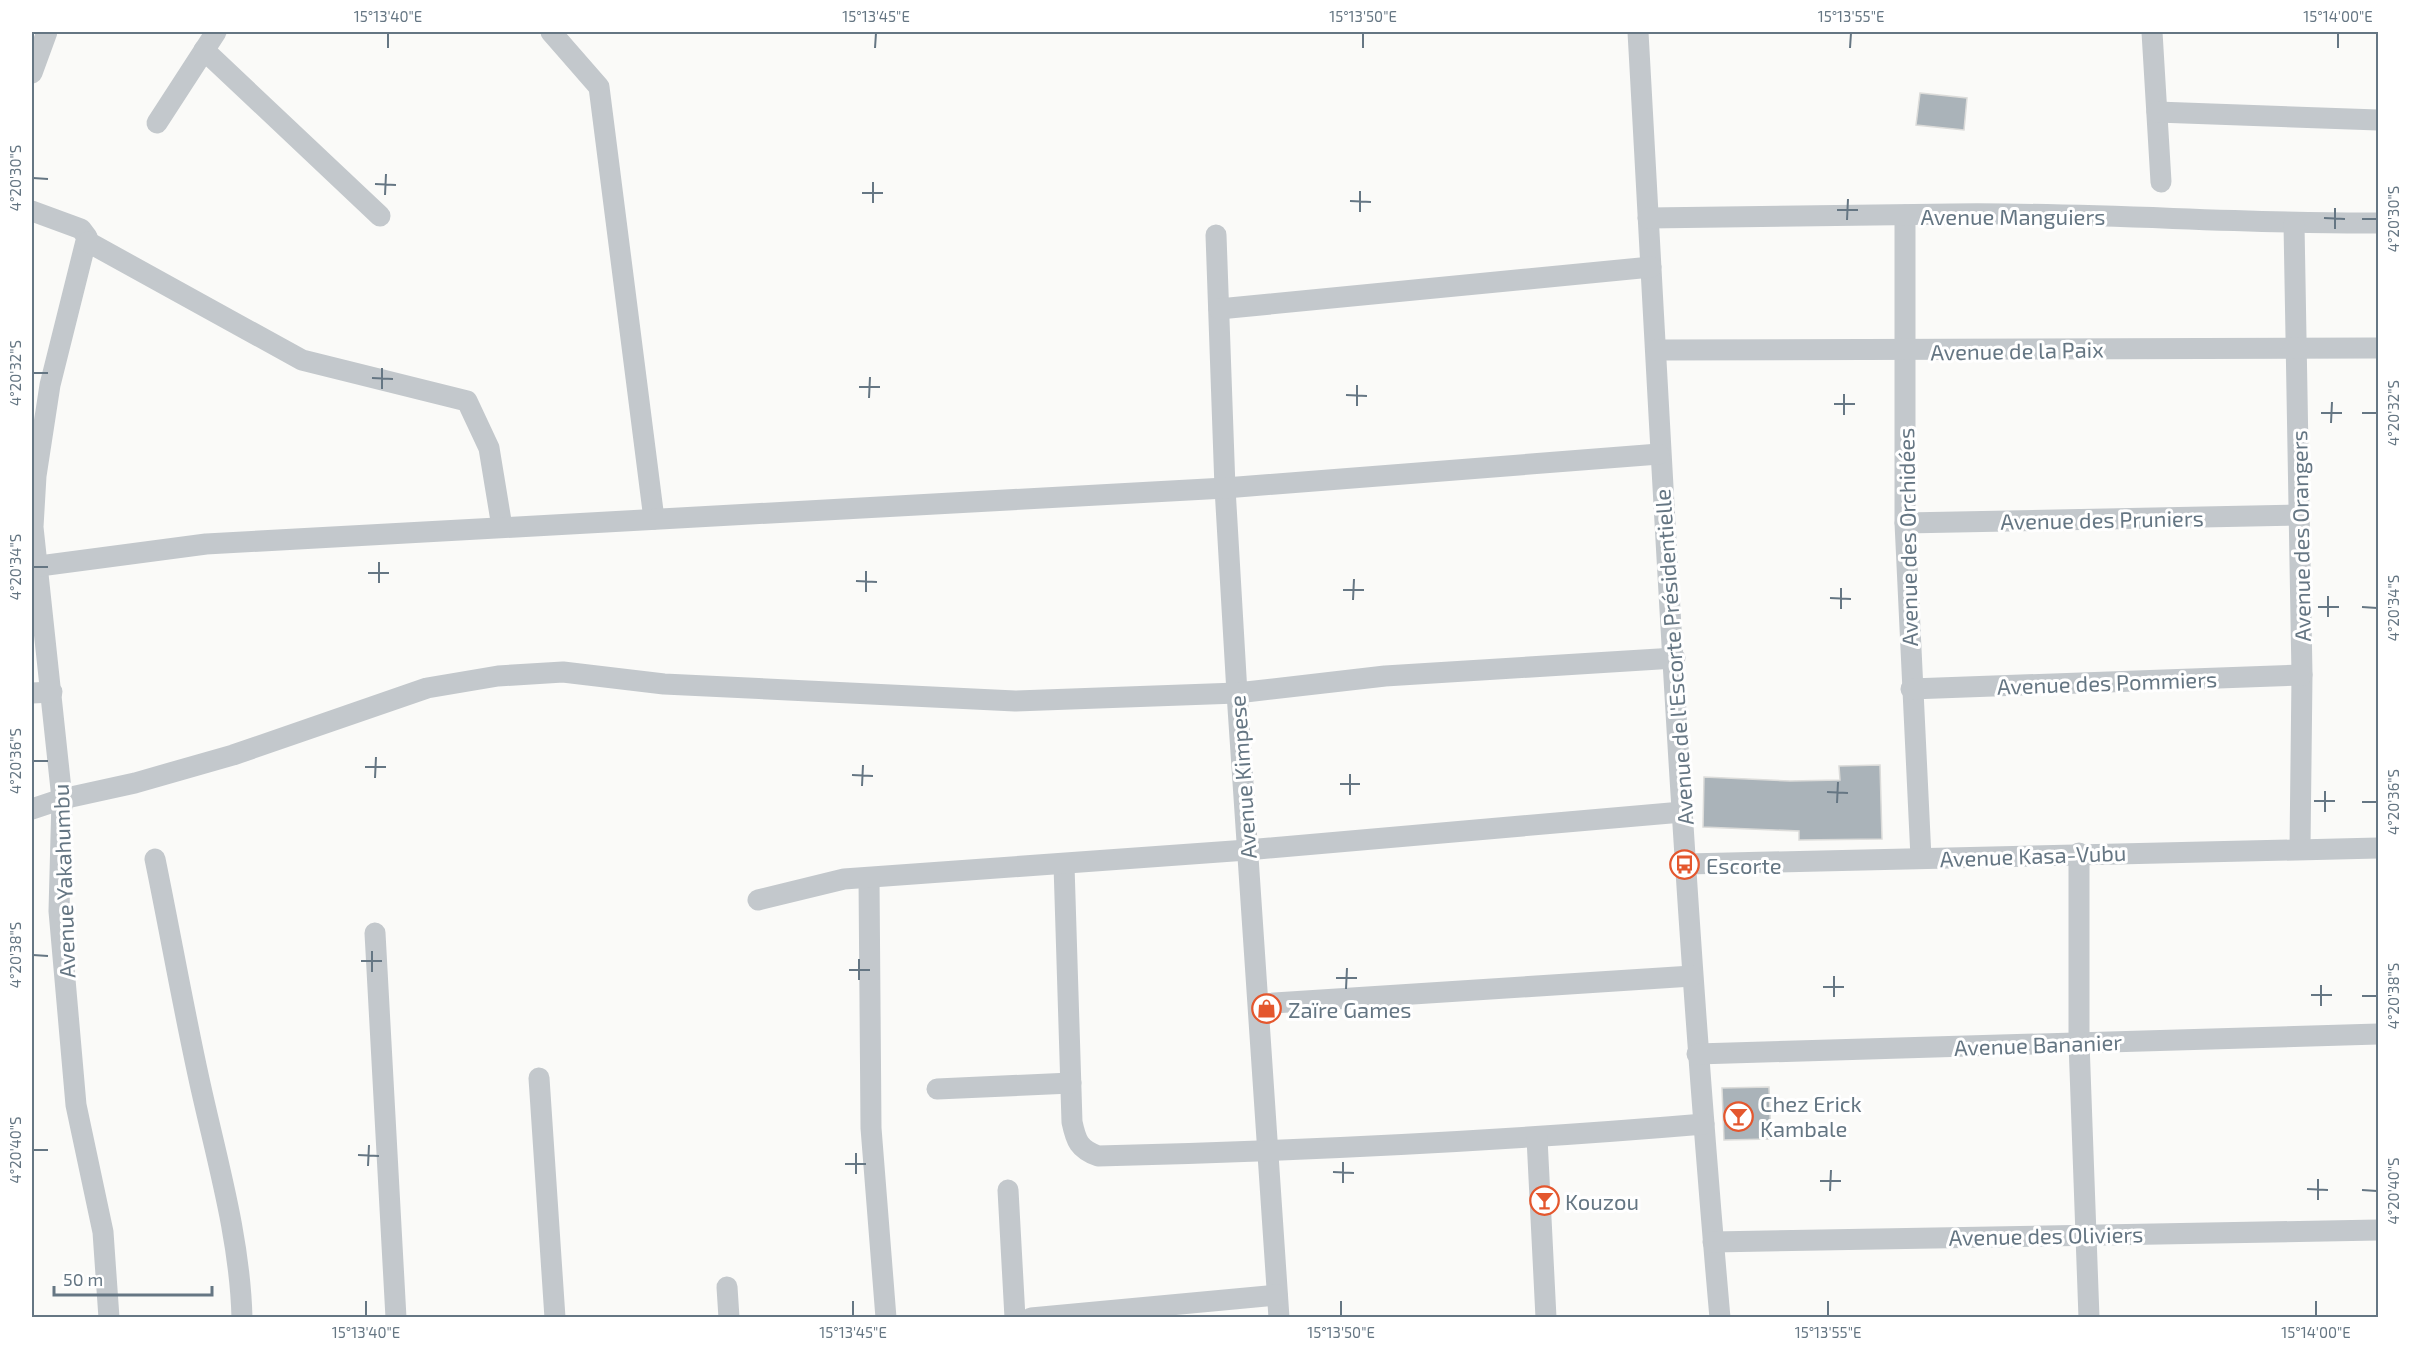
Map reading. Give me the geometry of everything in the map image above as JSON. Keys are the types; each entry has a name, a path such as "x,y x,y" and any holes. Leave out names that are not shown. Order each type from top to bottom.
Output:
{"street":[{"path":"32,73 47,32"},
{"path":"157,123 216,32"},
{"path":"551,32 599,87 654,519"},
{"name":"Avenue de l'Escorte Présidentielle","path":"1638,32 1656,350 1659,454 1675,658 1692,976 1720,1317"},
{"path":"2152,32 2161,182"},
{"path":"204,50 380,216"},
{"path":"2157,112 2379,120"},
{"path":"32,211 87,238 302,360 467,401 489,448 502,527"},
{"name":"Avenue Manguiers","path":"1648,218 1905,215 2165,217 2294,224 2379,223"},
{"name":"Avenue des Orchidées","path":"1905,215 1905,523 1911,689 1921,858"},
{"name":"Avenue des Orangers","path":"2294,224 2298,347 2302,675 2300,848"},
{"name":"Avenue Kimpese","path":"1216,235 1225,488 1246,850 1259,1004 1279,1317"},
{"name":"Avenue Yakahumbu","path":"87,238 50,385 36,476 33,527 42,693 62,799 59,911 76,1106 103,1232 109,1317"},
{"path":"1220,309 1650,267"},
{"name":"Avenue de la Paix","path":"1656,350 2379,348"},
{"path":"34,567 206,544 1225,488 1659,454"},
{"name":"Avenue des Pruniers","path":"1905,523 2299,515"},
{"path":"32,809 62,799 135,783 233,755 427,688 498,676 563,672 664,684 1015,701 1237,693 1385,676 1675,658"},
{"name":"Avenue des Pommiers","path":"1911,689 2302,675"},
{"path":"759,900 844,879 1064,865 1682,812"},
{"name":"Avenue Kasa-Vubu","path":"1687,864 2079,853 2379,848"},
{"path":"2079,853 2079,1042 2089,1317"},
{"path":"155,859 199,1080 221,1171 241,1292 242,1317"},
{"path":"1064,865 1071,1083 1076,1140 1084,1151 1098,1156 1267,1152 1537,1138 1704,1124"},
{"path":"869,878 871,1128 886,1317"},
{"path":"375,933 396,1317"},
{"path":"1259,1004 1692,976"},
{"name":"Avenue Bananier","path":"1698,1054 2379,1034"},
{"path":"539,1078 555,1317"},
{"path":"937,1089 1071,1083"},
{"path":"1537,1138 1546,1317"},
{"path":"1008,1190 1015,1317"},
{"name":"Avenue des Oliviers","path":"1713,1242 2379,1230"},
{"path":"728,1287 729,1317"},
{"path":"1031,1317 1066,1316 1277,1295"}],"building":[{"path":"1920,93 1967,98 1964,130 1916,125"},
{"path":"1880,765 1882,839 1799,840 1799,831 1703,827 1704,777 1790,781 1840,780 1839,766"},
{"path":"1769,1087 1771,1139 1724,1140 1722,1088"}],"place":[{"name":"Escorte","path":"1685,865"},
{"name":"Zaïre Games","path":"1267,1009"},
{"name":"Chez Erick Kambale","path":"1739,1116"},
{"name":"Kouzou","path":"1544,1201"}]}
